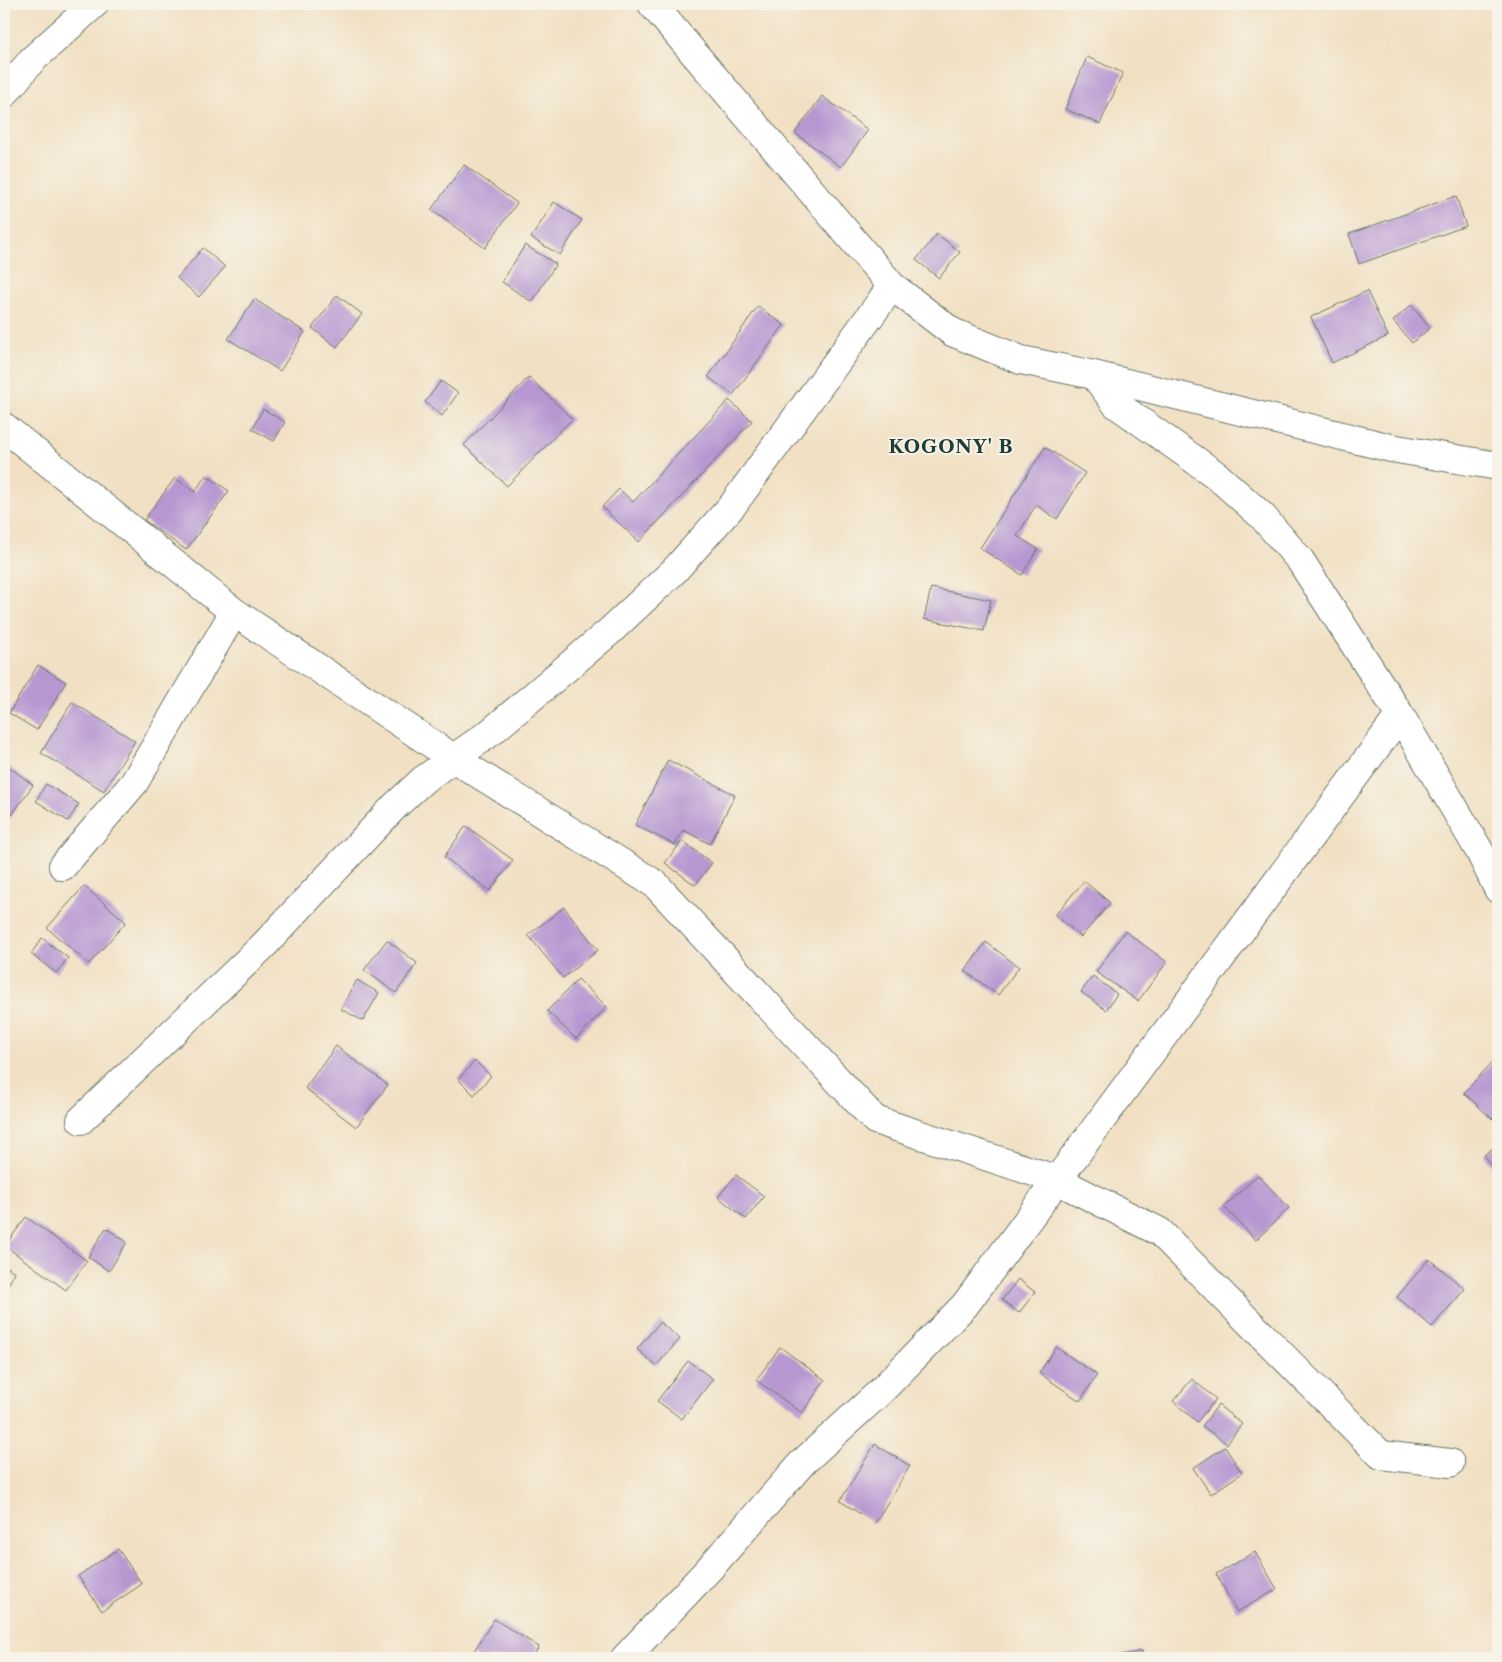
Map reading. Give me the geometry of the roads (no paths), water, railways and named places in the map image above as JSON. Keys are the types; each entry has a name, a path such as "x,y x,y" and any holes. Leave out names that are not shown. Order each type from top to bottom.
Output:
{"street":[{"path":"4,94 32,60 94,4"},
{"path":"652,4 892,286 952,332 1021,360 1094,375 1391,448 1498,466"},
{"path":"81,1120 264,944 394,807 423,780 498,726 610,631 674,571 732,506 892,286"},
{"path":"1094,375 1116,404 1216,475 1262,516 1300,560 1400,715 1480,852 1498,889"},
{"path":"4,427 234,612 453,758 655,884 875,1120 1055,1179 1160,1232 1381,1455 1450,1463"},
{"path":"63,866 134,783 234,612"},
{"path":"625,1658 709,1569 802,1462 879,1393 965,1305 1055,1179 1400,715"}],"district":[{"name":"KOGONY' B","path":"951,446"}]}
